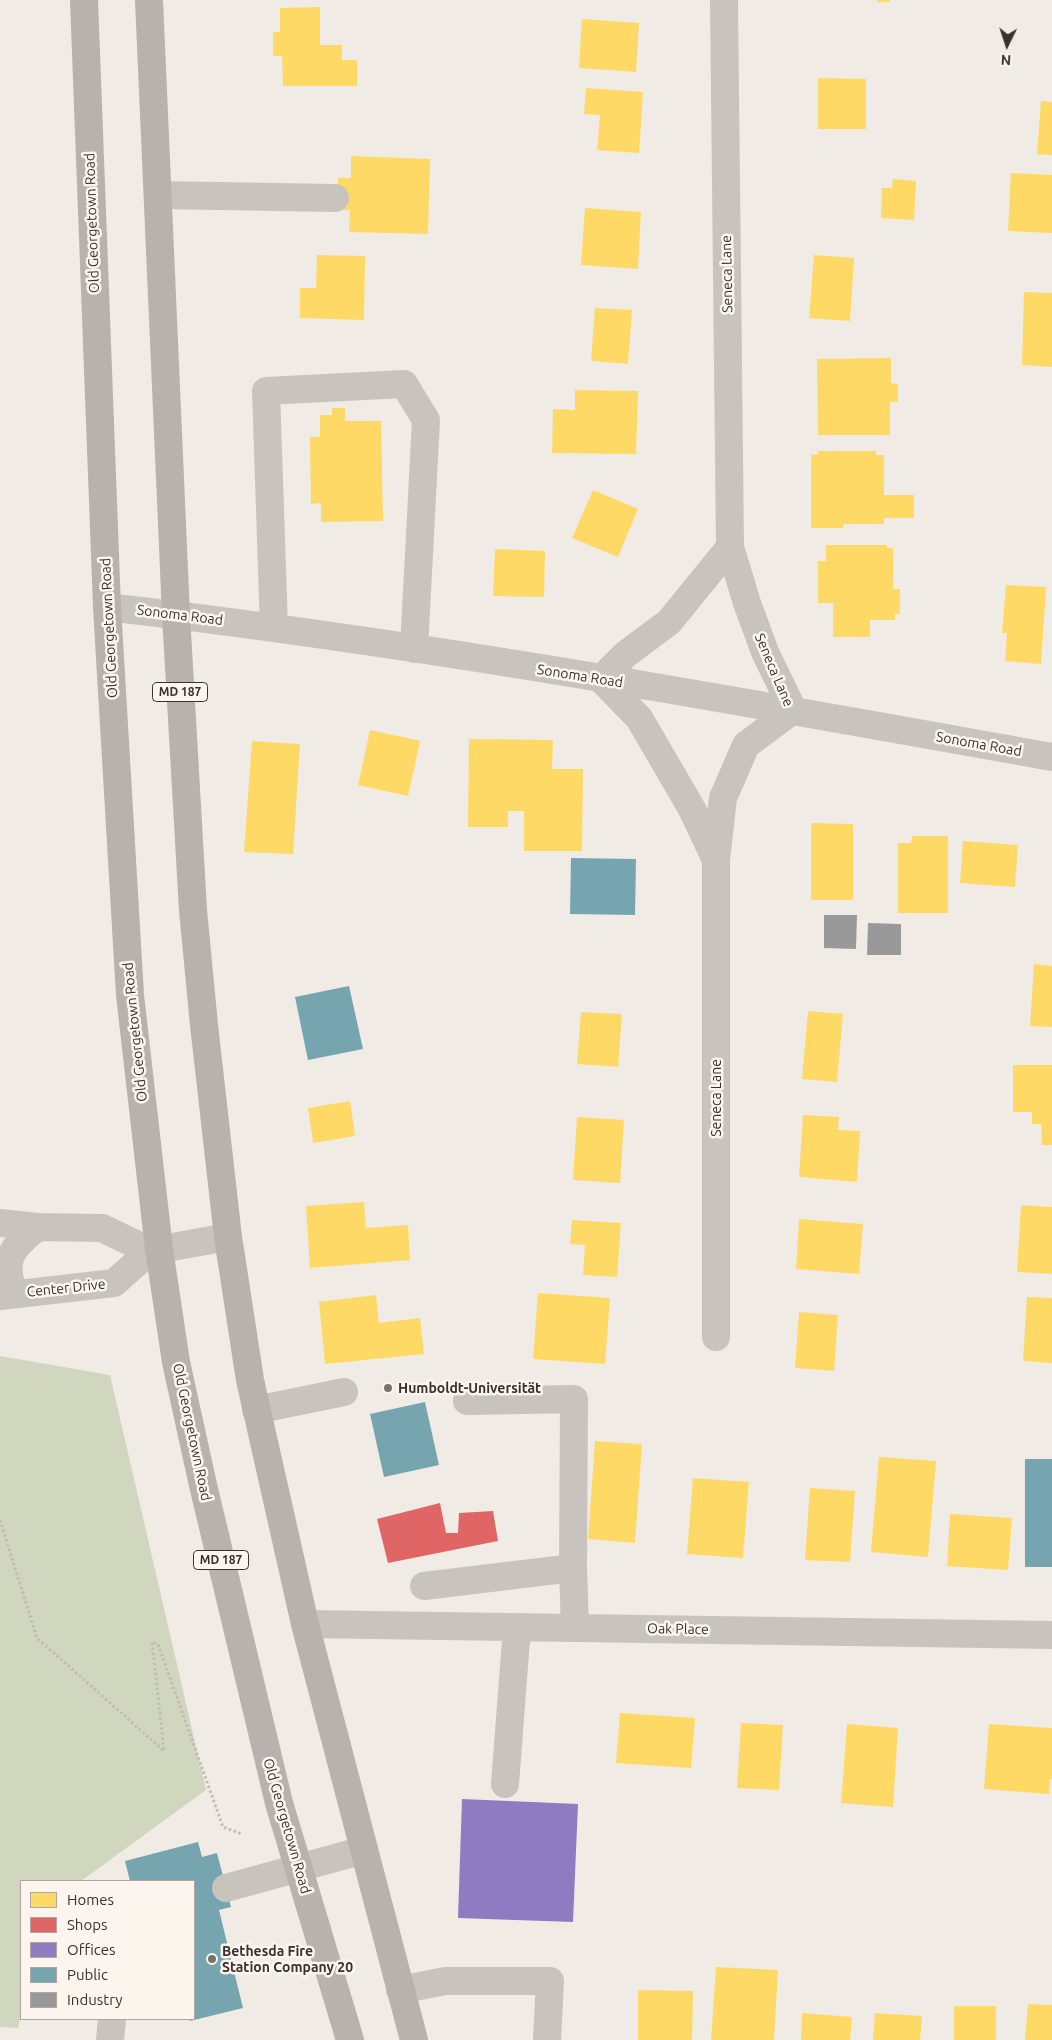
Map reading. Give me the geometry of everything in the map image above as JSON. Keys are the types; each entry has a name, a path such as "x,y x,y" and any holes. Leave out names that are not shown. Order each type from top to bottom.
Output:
{"main road":[{"name":"Old Georgetown Road","path":"84,0 107,606 130,995 155,1250 176,1362 201,1475 279,1803 350,2040"},
{"name":"MD 187","path":"149,0 176,614 193,910 228,1237 256,1410 305,1624 414,2040"}],"street":[{"name":"Seneca Lane","path":"716,1337 716,860 723,798 746,745 793,710 746,603 730,547 724,0"},
{"path":"158,195 335,198"},
{"path":"274,628 266,391 404,384 426,420 414,649"},
{"path":"601,679 626,654 669,622 730,547"},
{"name":"Sonoma Road","path":"107,606 176,614 414,649 793,710 1052,756"},
{"name":"Seneca Lane","path":"601,679 639,718 692,809 716,860"},
{"path":"0,1223 102,1228 155,1250 228,1237"},
{"path":"7,1295 5,1270 9,1257 17,1242 38,1226"},
{"name":"Center Drive","path":"7,1295 114,1283 155,1250"},
{"path":"256,1410 344,1392"},
{"path":"467,1401 574,1399 573,1568 575,1628"},
{"path":"424,1586 573,1568"},
{"name":"Oak Place","path":"305,1624 1052,1635"},
{"path":"505,1784 517,1627"},
{"path":"226,1888 364,1850"},
{"path":"400,1990 445,1981 550,1981 547,2040"},
{"path":"110,2040 112,2020"}],"path":[{"path":"0,1520 36,1638 164,1750 152,1642 158,1644 223,1827 242,1834"}],"green space":[{"path":"0,1356 110,1375 206,1790 82,1880 20,1880 20,2020 18,2028 0,2027"}],"building: Homes":[{"path":"877,0 890,0 890,2 877,2"},
{"path":"320,7 320,45 342,45 342,60 357,60 357,86 283,86 282,56 273,56 273,32 280,32 280,8"},
{"path":"582,19 639,23 636,72 579,68"},
{"path":"818,78 866,79 866,129 818,129"},
{"path":"586,88 643,92 639,153 597,150 600,115 584,114"},
{"path":"1041,101 1052,102 1052,155 1037,154"},
{"path":"351,156 430,159 428,234 349,232 350,210 337,210 338,178 351,178"},
{"path":"1011,173 1052,175 1052,233 1008,231"},
{"path":"893,179 916,181 914,220 881,218 882,188 892,188"},
{"path":"585,208 641,212 638,269 581,265"},
{"path":"317,255 365,256 364,320 300,318 300,288 316,288"},
{"path":"814,255 854,258 850,321 809,318"},
{"path":"1024,292 1052,293 1052,367 1022,365"},
{"path":"595,308 632,310 628,364 591,361"},
{"path":"891,358 891,383 898,384 898,402 890,402 890,435 818,435 817,359"},
{"path":"575,390 638,391 636,454 552,453 553,409 575,410"},
{"path":"332,408 345,408 345,421 381,421 383,521 321,522 321,503 311,504 310,437 320,437 320,415 332,415"},
{"path":"818,451 876,451 876,455 884,455 884,495 914,495 914,518 884,518 884,524 844,524 843,528 811,528 811,455 818,454"},
{"path":"593,490 638,509 618,557 572,538"},
{"path":"826,545 887,545 887,548 893,548 893,589 900,589 900,614 895,614 895,620 870,620 870,637 833,637 833,603 818,603 818,561 826,561"},
{"path":"495,549 545,551 544,597 493,596"},
{"path":"1006,585 1046,587 1041,664 1005,661 1007,633 1002,633"},
{"path":"370,730 420,741 408,796 358,785"},
{"path":"469,739 553,740 552,769 583,769 582,851 524,851 524,811 508,811 508,827 468,827"},
{"path":"252,741 300,744 293,854 244,852"},
{"path":"811,823 853,824 853,900 811,900"},
{"path":"912,836 948,836 948,913 898,913 898,843 911,843"},
{"path":"963,841 1018,845 1015,887 960,883"},
{"path":"1034,964 1052,966 1052,1027 1030,1026"},
{"path":"808,1011 843,1014 837,1082 802,1079"},
{"path":"581,1012 622,1014 618,1067 577,1064"},
{"path":"1013,1065 1052,1065 1052,1145 1042,1145 1041,1124 1032,1124 1032,1112 1013,1112"},
{"path":"350,1101 355,1136 313,1143 308,1108"},
{"path":"803,1115 839,1117 838,1130 860,1131 857,1182 799,1177"},
{"path":"577,1117 624,1120 620,1183 573,1180"},
{"path":"364,1202 366,1228 408,1225 410,1260 310,1268 306,1206"},
{"path":"1021,1205 1052,1207 1052,1274 1017,1272"},
{"path":"799,1219 863,1224 859,1274 796,1269"},
{"path":"572,1220 621,1223 617,1277 583,1275 585,1245 570,1244"},
{"path":"538,1293 610,1298 605,1364 533,1359"},
{"path":"376,1295 379,1323 420,1318 424,1354 325,1364 319,1302"},
{"path":"1027,1297 1052,1298 1052,1363 1023,1361"},
{"path":"799,1312 838,1315 834,1371 795,1368"},
{"path":"595,1441 642,1444 635,1543 588,1539"},
{"path":"879,1457 936,1461 928,1557 871,1552"},
{"path":"693,1478 749,1482 743,1558 687,1554"},
{"path":"810,1488 855,1491 850,1562 805,1560"},
{"path":"950,1514 1012,1518 1008,1570 947,1566"},
{"path":"620,1713 695,1718 691,1768 616,1763"},
{"path":"741,1723 783,1725 779,1790 737,1788"},
{"path":"847,1724 898,1728 893,1807 841,1803"},
{"path":"989,1724 1052,1728 1052,1779 1050,1779 1049,1794 984,1789"},
{"path":"716,1967 778,1970 774,2040 711,2040"},
{"path":"638,1990 693,1991 692,2040 638,2040"},
{"path":"1028,2004 1052,2005 1052,2040 1025,2040"},
{"path":"954,2006 996,2006 996,2040 954,2040"},
{"path":"802,2013 852,2017 850,2040 801,2040"},
{"path":"875,2013 922,2016 920,2040 873,2040"}],"building: Shops":[{"path":"440,1503 446,1533 458,1533 459,1513 493,1511 498,1541 388,1563 377,1519"}],"building: Offices":[{"path":"462,1799 578,1804 573,1922 458,1918"}],"building: Public":[{"path":"571,858 636,859 635,915 570,914"},
{"path":"349,986 363,1049 308,1060 295,997"},
{"path":"425,1402 439,1465 384,1477 370,1414"},
{"path":"1025,1459 1052,1459 1052,1567 1025,1567"},
{"name":"Bethesda Fire Station Company 20","path":"198,1842 202,1857 217,1853 231,1907 219,1910 243,2008 195,2020 195,1880 130,1880 125,1861"}],"building: Industry":[{"path":"824,915 857,915 856,949 824,948"},
{"path":"868,923 901,924 901,955 867,955"}],"place":[{"name":"Humboldt-Universität","path":"388,1388"},
{"name":"Bethesda Fire Station Company 20","path":"212,1959"}]}
